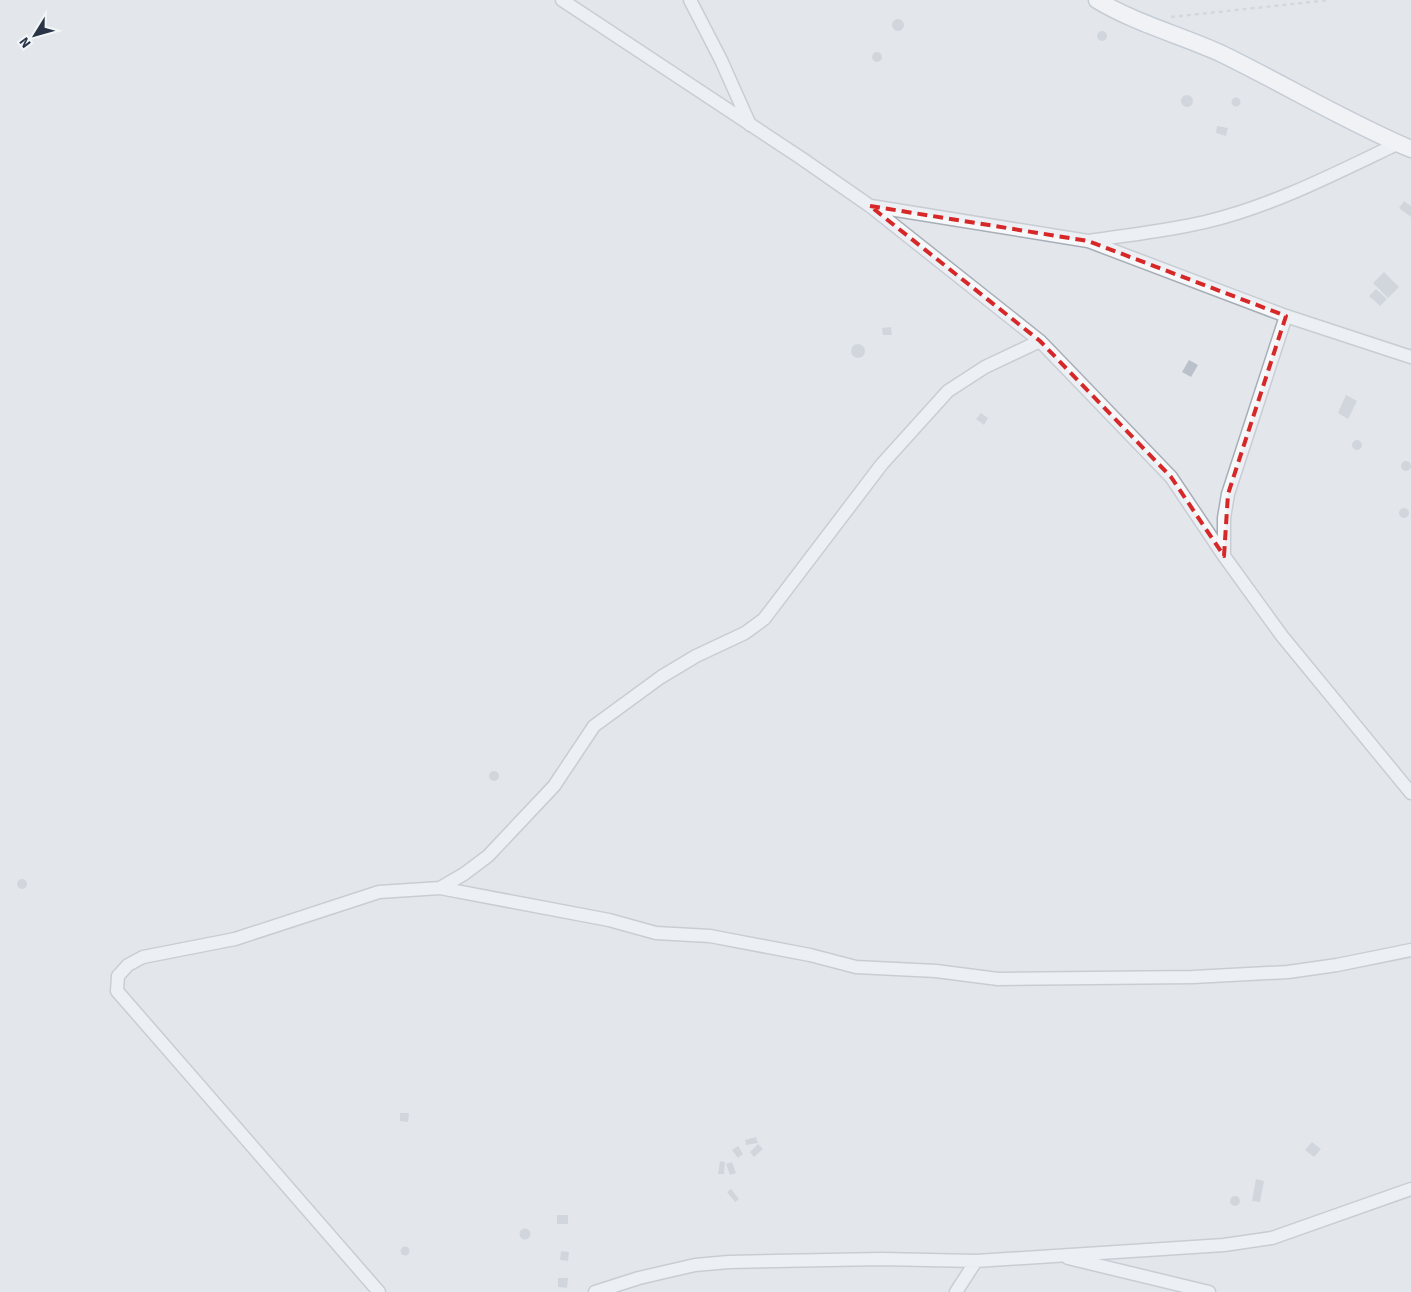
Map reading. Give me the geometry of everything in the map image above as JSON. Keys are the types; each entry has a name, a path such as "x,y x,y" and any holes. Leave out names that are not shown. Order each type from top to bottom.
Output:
{"main road":[{"path":"1097,0 1114,10 1253,69 1346,119 1405,146"}],"street":[{"path":"562,0 870,206 1040,341 1171,477 1224,556 1282,636 1411,793"},
{"path":"690,0 721,60 750,125"},
{"path":"1088,242 1205,222 1264,204 1405,146"},
{"path":"870,206 1088,242 1286,316 1411,357"},
{"path":"1224,556 1224,518 1228,494 1286,316"},
{"path":"440,888 464,874 494,850 554,786 594,726 661,677 696,656 745,633 764,619 882,464 948,391 985,367 1040,341"},
{"path":"379,1292 117,991 118,976 128,964 143,957 235,939 379,892 440,888 609,920 656,933 710,936 810,955 856,967 936,971 998,979 1193,977 1288,972 1411,950"},
{"path":"595,1292 667,1271 696,1265 721,1263 881,1259 976,1261 1224,1245 1272,1238 1411,1189"},
{"path":"1055,1255 1209,1292"},
{"path":"956,1292 976,1261"}],"path":[{"path":"1149,24 1177,16 1330,0"}],"highlighted area":[{"path":"870,206 1088,241 1286,316 1228,494 1224,556 1171,477 1040,341"}],"building":[{"path":"900,19 903,20 903,30 896,31 893,30 892,23 893,20"},
{"path":"1100,31 1104,31 1107,36 1106,40 1100,41 1097,38 1097,34"},
{"path":"875,52 879,52 882,57 881,61 875,62 872,59 872,55"},
{"path":"1185,95 1189,95 1193,101 1189,107 1185,107 1181,103 1181,99"},
{"path":"1236,97 1241,102 1236,107 1231,102"},
{"path":"1217,126 1228,128 1226,136 1216,133"},
{"path":"1404,201 1411,206 1411,217 1399,208"},
{"path":"1384,272 1399,287 1388,298 1373,283"},
{"path":"1376,289 1387,299 1380,306 1369,296"},
{"path":"891,327 892,335 883,335 882,328"},
{"path":"858,344 863,346 865,351 863,356 858,358 853,356 851,351 853,346"},
{"path":"1189,360 1198,365 1191,377 1182,372"},
{"path":"1346,395 1357,401 1348,419 1338,413"},
{"path":"981,413 988,418 984,425 976,419"},
{"path":"1357,440 1362,445 1357,450 1352,445"},
{"path":"1404,461 1408,461 1411,466 1410,470 1404,471 1401,468 1401,464"},
{"path":"1402,508 1406,508 1409,513 1408,517 1402,518 1399,515 1399,511"},
{"path":"492,771 496,771 499,776 498,780 492,781 489,778 489,774"},
{"path":"20,879 24,879 27,884 26,888 20,889 17,886 17,882"},
{"path":"400,1113 409,1113 408,1122 400,1121"},
{"path":"756,1137 758,1143 746,1145 745,1140"},
{"path":"1312,1142 1321,1149 1314,1157 1305,1150"},
{"path":"758,1144 763,1149 754,1157 750,1152"},
{"path":"738,1146 743,1154 738,1158 732,1150"},
{"path":"720,1161 725,1162 724,1174 718,1174"},
{"path":"732,1162 736,1173 730,1175 726,1164"},
{"path":"1256,1179 1264,1181 1260,1202 1252,1201"},
{"path":"731,1189 739,1199 735,1202 727,1192"},
{"path":"1233,1196 1237,1196 1240,1201 1239,1205 1233,1206 1230,1203 1230,1199"},
{"path":"557,1215 568,1215 568,1224 557,1224"},
{"path":"525,1228 531,1234 525,1240 519,1234"},
{"path":"405,1246 410,1251 405,1256 400,1251"},
{"path":"561,1251 569,1252 568,1261 560,1260"},
{"path":"558,1278 568,1278 567,1288 558,1287"}]}
